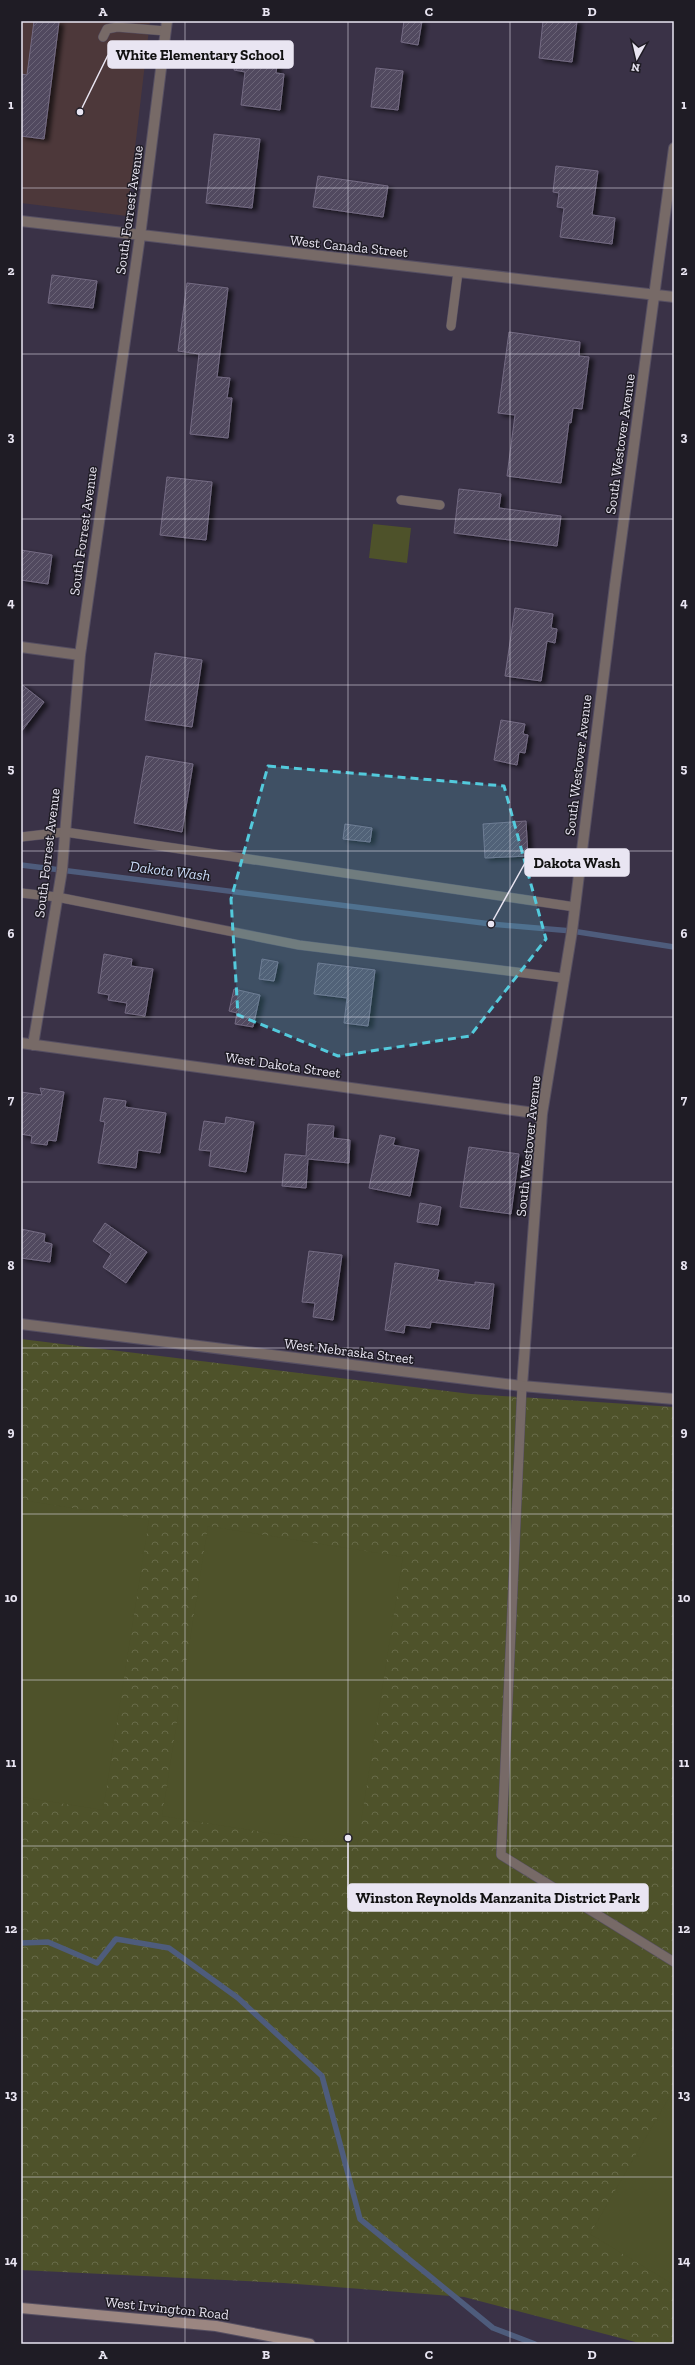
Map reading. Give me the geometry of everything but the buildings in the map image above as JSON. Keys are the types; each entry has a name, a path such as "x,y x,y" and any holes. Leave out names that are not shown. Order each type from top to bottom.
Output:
{"main road":[{"name":"West Irvington Road","path":"21,2308 216,2326 310,2344"}],"street":[{"name":"South Forrest Avenue","path":"33,1044 58,897 80,655 140,236 167,26"},
{"name":"South Westover Avenue","path":"522,1386 542,1114 575,907 615,585 674,148"},
{"name":"West Canada Street","path":"21,221 674,297"},
{"path":"21,647 80,655"},
{"name":"West Dakota Street","path":"21,1043 542,1114"},
{"name":"West Nebraska Street","path":"21,1324 522,1386 674,1399"}],"lane":[{"path":"103,37 107,29 116,27 167,26"},
{"path":"451,326 458,272"},
{"path":"401,500 440,505"},
{"path":"21,837 65,832 575,907"},
{"path":"21,893 58,897 300,945 564,978"},
{"path":"522,1386 501,1855 674,1962"}],"highlighted area":[{"path":"268,766 504,786 546,939 470,1036 338,1056 238,1015 231,899"}],"shaded area":[{"path":"21,21 150,21 127,216 21,203"}],"green space":[{"path":"373,524 411,528 407,563 369,558"},
{"path":"21,1339 471,1394 674,1407 674,2344 643,2344 464,2297 284,2283 21,2270"},
{"path":"21,1500 149,1520 103,1810 21,1797"},
{"path":"208,1526 403,1557 357,1847 162,1816"},
{"path":"674,2089 674,2285 590,2234"}],"waterway":[{"name":"Dakota Wash","path":"21,865 491,924 572,931 674,947"},
{"path":"21,1943 48,1942 97,1963 116,1939 169,1948 238,1998 322,2076 360,2219 493,2328 535,2344"}],"place":[{"name":"White Elementary School","path":"80,112"},
{"name":"Dakota Wash","path":"491,924"},
{"name":"Winston Reynolds Manzanita District Park","path":"348,1838"}]}
